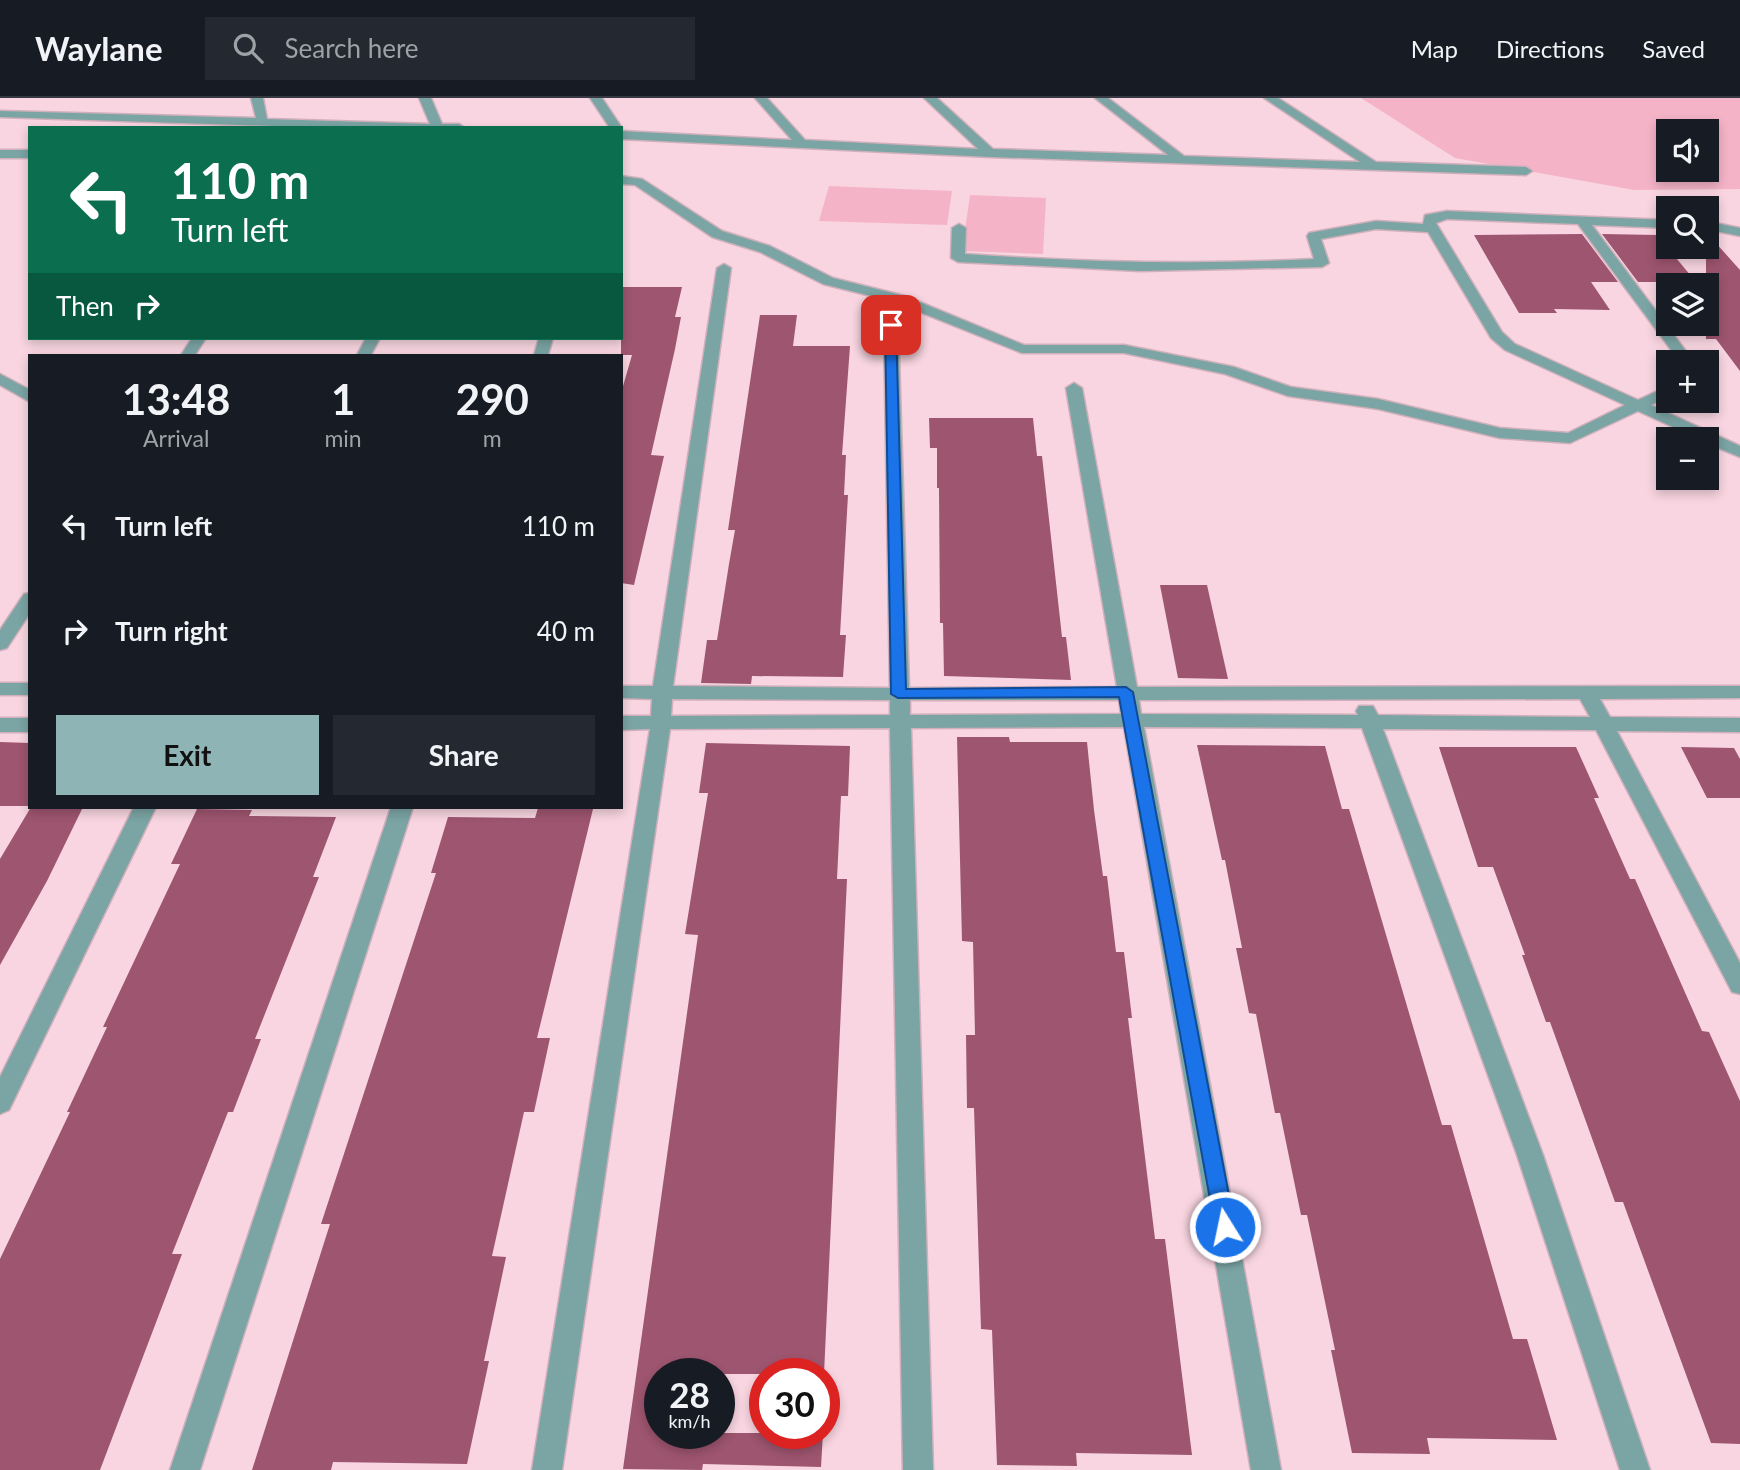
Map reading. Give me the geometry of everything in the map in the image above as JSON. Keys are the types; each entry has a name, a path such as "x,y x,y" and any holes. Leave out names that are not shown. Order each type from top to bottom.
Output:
{"street":[{"path":"257,98 262,121"},
{"path":"425,98 437,126"},
{"path":"596,98 615,126"},
{"path":"761,98 800,143"},
{"path":"930,98 990,153"},
{"path":"1101,98 1179,158"},
{"path":"1270,98 1371,164"},
{"path":"0,114 83,112 408,126"},
{"path":"623,135 990,153 1526,171"},
{"path":"0,154 28,155"},
{"path":"623,180 638,182 717,234 765,249 828,281 900,299 1022,349 1124,349 1229,370 1288,391 1378,404 1500,433 1570,438 1656,397"},
{"path":"1656,224 1447,215 1430,218 1430,228 1496,335 1510,347 1740,453"},
{"path":"1582,221 1678,350"},
{"path":"959,228 958,258 1094,265 1246,268 1322,263 1314,236 1376,225 1430,228"},
{"path":"1719,228 1740,232"},
{"path":"547,1470 661,722 663,692 724,268"},
{"path":"891,325 918,1470"},
{"path":"0,379 28,396"},
{"path":"1074,388 1126,692 1211,1146 1266,1470"},
{"path":"0,644 28,601"},
{"path":"0,689 28,689"},
{"path":"623,692 1740,692"},
{"path":"1360,692 1369,724 1530,1155 1635,1470"},
{"path":"1587,692 1740,985"},
{"path":"623,723 1133,720 1740,725"},
{"path":"0,724 28,724"},
{"path":"0,1103 144,809"},
{"path":"185,1470 401,809"}],"shaded area":[{"path":"1361,98 1740,98 1740,189 1634,190 1455,158"},
{"path":"829,186 952,191 947,225 819,221"},
{"path":"970,195 1046,198 1043,254 962,251"}],"building":[{"path":"1582,234 1618,282 1591,282 1610,310 1554,309 1557,313 1519,313 1474,235"},
{"path":"1602,234 1656,235 1656,259 1677,259 1689,273 1656,273 1656,282 1638,282"},
{"path":"1719,247 1740,270 1740,371 1716,339 1706,339 1706,336 1719,336 1719,273 1706,273 1706,259 1719,259"},
{"path":"623,287 682,287 675,317 681,317 651,455 664,456 634,585 623,583 623,386 632,355 621,354"},
{"path":"760,315 797,315 793,346 850,346 842,455 846,455 844,495 848,495 840,635 846,635 843,677 752,676 751,684 701,683 707,640 717,640 735,530 728,530"},
{"path":"929,418 1033,418 1037,456 1042,456 1062,637 1066,637 1071,680 944,676 943,623 940,623 937,448 930,448"},
{"path":"1160,585 1207,585 1228,679 1178,678"},
{"path":"957,737 1009,737 1010,742 1087,742 1103,876 1107,876 1116,952 1124,952 1132,1018 1128,1018 1155,1239 1165,1239 1192,1455 1076,1453 1077,1466 997,1465 992,1330 981,1329 974,1108 967,1108 966,1035 975,1035 973,942 962,941"},
{"path":"0,742 28,743 28,806 0,806"},
{"path":"706,743 850,746 848,796 841,796 837,879 847,879 825,1358 749,1358 749,1374 735,1374 735,1358 644,1358 644,1449 735,1449 735,1433 749,1433 749,1449 822,1449 821,1467 703,1464 702,1470 623,1469 698,935 685,934 708,793 699,793"},
{"path":"1197,745 1325,746 1342,809 1349,809 1442,1125 1451,1125 1513,1339 1527,1339 1557,1440 1427,1438 1430,1454 1352,1453 1331,1350 1335,1350 1307,1215 1301,1215 1280,1113 1275,1113 1256,1014 1249,1013 1236,948 1242,948 1225,860 1222,860"},
{"path":"1439,747 1576,747 1599,798 1594,798 1630,879 1635,879 1702,1031 1709,1032 1740,1101 1740,1444 1711,1443 1623,1202 1615,1202 1550,1022 1546,1022 1493,867 1478,867"},
{"path":"1681,747 1734,748 1740,759 1740,798 1707,798"},
{"path":"30,809 82,809 47,881 0,965 0,859"},
{"path":"197,809 252,810 249,816 336,817 313,877 319,877 255,1039 261,1039 233,1112 228,1112 172,1254 182,1254 100,1470 0,1470 0,1259 70,1112 67,1112 107,1027 103,1027 180,864 171,864"},
{"path":"538,809 593,809 537,1038 550,1038 534,1112 524,1112 492,1256 506,1257 484,1361 489,1361 467,1464 333,1462 331,1470 252,1470 330,1224 321,1224 436,873 431,873 448,817 535,818"}],"route":[{"path":"891,325 898,694 1126,692 1225,1227"}]}
